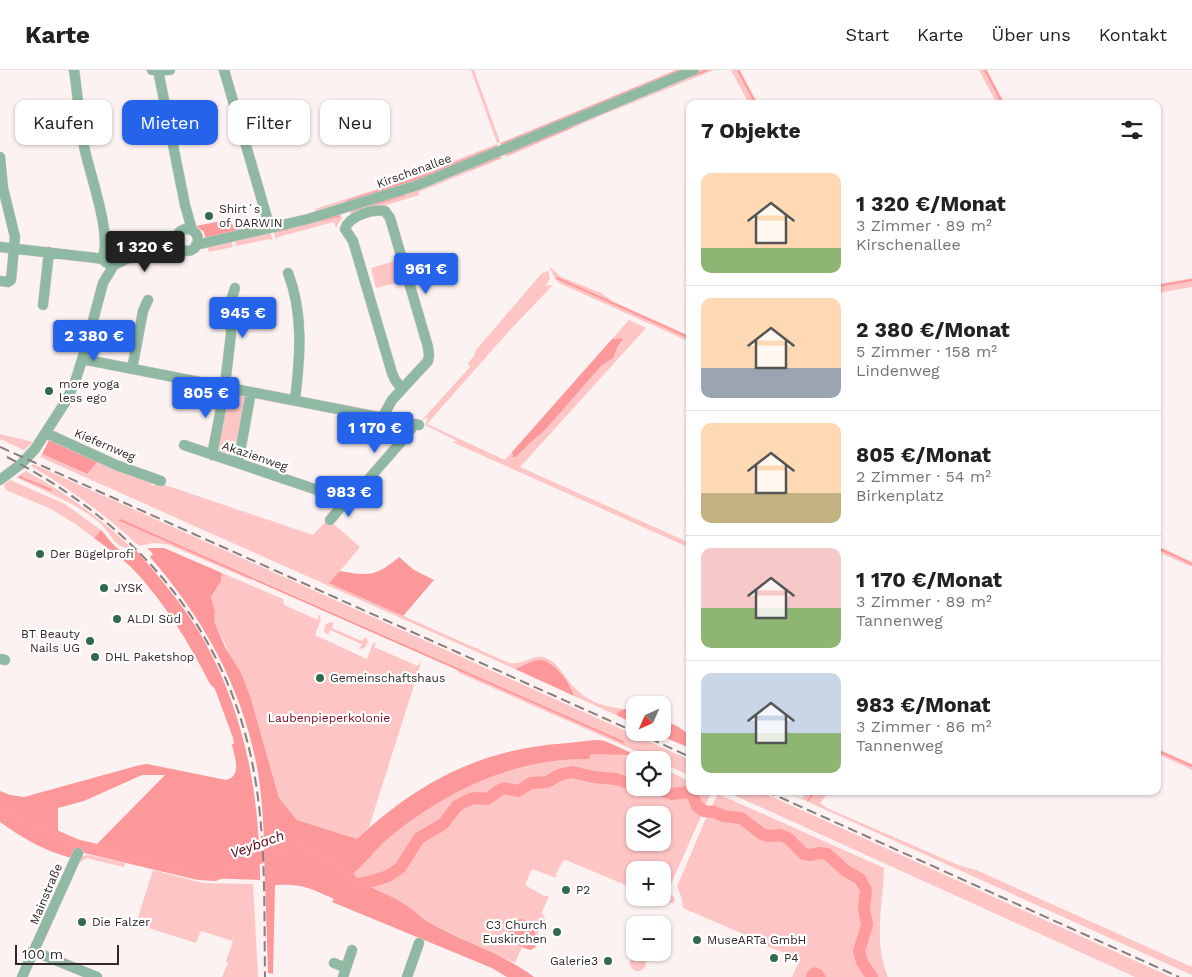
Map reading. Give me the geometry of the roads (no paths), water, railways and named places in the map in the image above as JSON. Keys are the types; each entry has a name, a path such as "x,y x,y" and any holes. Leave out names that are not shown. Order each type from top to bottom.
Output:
{"street":[{"path":"74,70 82,138 98,203 104,239 105,249 102,259"},
{"path":"0,480 27,459 66,402 82,359 103,283 112,270 167,254 178,245 177,235 192,235 155,70 170,70"},
{"path":"224,70 270,228"},
{"name":"Kirschenallee","path":"178,245 188,251 192,235 218,240 323,215 426,182 694,70"},
{"path":"0,157 4,188 15,237 11,280 8,282 0,281"},
{"path":"382,418 389,404 428,360 429,355 389,215 385,211 378,210 354,218 345,229 353,240 392,373 402,389"},
{"path":"0,247 102,259 112,270"},
{"path":"43,306 49,252"},
{"path":"288,273 293,287 299,327 300,359 296,400"},
{"path":"212,455 225,387 231,334 230,304 235,288"},
{"path":"132,369 143,310 148,300"},
{"path":"82,359 417,424 353,497 347,500 330,520"},
{"path":"238,464 252,392"},
{"name":"Kiefernweg","path":"46,433 156,482"},
{"name":"Akazienweg","path":"184,445 347,500"},
{"name":"Mainstraße","path":"22,975 40,940 78,853"},
{"path":"408,977 419,943"},
{"path":"334,963 345,973 352,950"},
{"path":"33,952 97,977"}],"waterway":[{"path":"502,144 680,70"},
{"path":"695,75 707,70"},
{"path":"738,70 754,100"},
{"path":"985,70 1001,100"},
{"path":"506,154 571,127"},
{"path":"348,201 422,177 496,147"},
{"path":"469,169 499,157"},
{"path":"352,211 404,195"},
{"path":"317,221 339,216"},
{"path":"278,231 288,229"},
{"path":"557,278 686,336"},
{"path":"1161,285 1192,280"},
{"path":"20,477 51,490"},
{"path":"120,520 623,742"},
{"path":"1161,549 1192,564"},
{"path":"1161,752 1192,766"},
{"name":"Veybach","path":"0,806 28,824 76,845 198,874 215,875 297,846 314,852 332,863 354,883 358,884 388,876 400,868 419,838 443,824 457,806 468,800 474,798 487,799 504,788 518,791 531,783 547,782 559,775 572,772 626,782"},
{"name":"Veybach","path":"671,794 686,792"},
{"name":"Veybach","path":"692,795 697,806 704,811 741,818 762,834 768,836 780,835 788,838 804,854 827,854 846,871 860,879 866,890 864,908 867,925 859,951 862,962 872,977"},
{"path":"808,800 812,795"}],"railway":[{"path":"0,447 626,728"},
{"path":"7,457 55,484 98,516 138,551 172,590 202,633 226,680 244,730 256,784 264,880 265,977"},
{"path":"655,741 686,755"},
{"path":"775,795 1179,977"}],"place":[{"name":"Shirt´s of DARWIN","path":"209,216"},
{"name":"more yoga less ego","path":"49,391"},
{"name":"Der Bügelprofi","path":"40,554"},
{"name":"JYSK","path":"104,588"},
{"name":"ALDI Süd","path":"117,619"},
{"name":"BT Beauty Nails UG","path":"90,641"},
{"name":"DHL Paketshop","path":"95,657"},
{"name":"Gemeinschaftshaus","path":"320,678"},
{"name":"P2","path":"566,890"},
{"name":"Die Falzer","path":"82,922"},
{"name":"C3 Church Euskirchen","path":"557,932"},
{"name":"MuseARTa GmbH","path":"697,940"},
{"name":"P4","path":"774,958"},
{"name":"Galerie3","path":"608,961"}],"park label":[{"name":"Laubenpieperkolonie","path":"329,718"}]}
